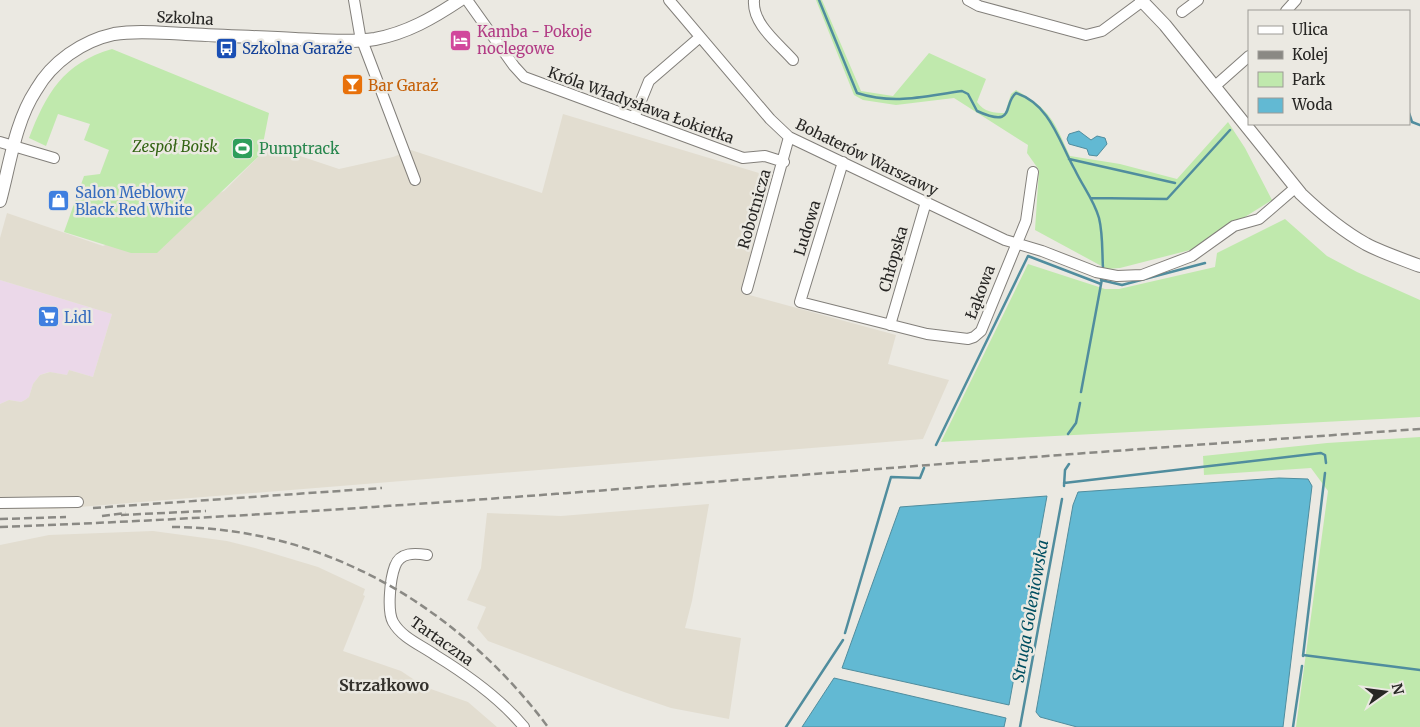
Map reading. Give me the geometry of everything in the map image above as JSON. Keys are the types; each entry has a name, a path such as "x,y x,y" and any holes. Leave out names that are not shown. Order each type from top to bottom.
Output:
{"street":[{"path":"354,0 358,28 415,180"},
{"name":"Szkolna","path":"0,201 14,145 28,103 44,77 68,55 102,37 144,32 363,40 410,29 437,16 460,0"},
{"name":"Króla Władysława Łokietka","path":"466,0 524,77 743,158 765,156 784,162"},
{"name":"Bohaterów Warszawy","path":"669,0 770,119 789,137 1015,244 1042,251 1096,272 1117,276 1142,275 1192,256 1234,226 1259,219 1296,188"},
{"path":"754,0 756,18 793,60"},
{"path":"968,0 979,6 1086,35 1102,31 1144,0 1296,188 1327,218 1367,244 1420,266"},
{"path":"1182,12 1198,0"},
{"path":"1287,10 1296,0"},
{"path":"634,118 649,81 700,37"},
{"path":"1214,87 1248,57"},
{"name":"Robotnicza","path":"746,290 784,162 789,137"},
{"path":"0,142 54,158"},
{"name":"Ludowa","path":"843,162 800,302 890,325"},
{"name":"Łąkowa","path":"890,325 960,339 974,338 981,331 1026,221 1033,172"},
{"name":"Chłopska","path":"890,325 926,202"},
{"path":"0,503 58,504 78,502"},
{"name":"Tartaczna","path":"427,555 406,555 397,560 390,602 392,621 404,634 489,694 524,727"}],"shaded area":[{"path":"563,114 759,173 766,183 742,293 896,335 888,364 949,380 923,439 55,509 0,509 0,404 9,400 21,402 25,400 29,397 33,384 40,375 50,372 67,375 69,370 93,377 112,314 0,280 0,238 7,213 103,246 224,191 261,154 279,149 339,169 393,157 411,150 542,193"},
{"path":"0,280 112,314 93,377 69,370 67,375 49,372 40,375 33,384 29,397 25,400 21,402 9,400 0,404"},
{"path":"709,504 692,601 685,628 741,638 729,719 671,708 624,692 488,641 477,628 486,607 467,600 481,568 487,513 561,516"},
{"path":"153,531 227,541 255,548 318,567 365,589 363,595 365,596 343,651 401,671 425,687 468,702 497,727 0,727 0,545 49,535"}],"green space":[{"path":"816,0 822,0 861,91 893,96 929,53 986,79 977,102 986,110 1005,113 1011,94 1016,90 1028,97 1050,117 1070,156 1120,164 1177,179 1228,122 1245,148 1272,200 1194,249 1120,268 1107,269 1035,230 1039,170 1027,153 1028,145 954,98 896,105 863,100 854,95"},
{"name":"Zespół Boisk","path":"112,49 269,113 261,154 157,253 131,253 64,232 84,176 100,174 109,150 84,140 90,124 58,114 46,146 29,138 42,108 58,82 81,63 95,55"},
{"path":"1285,219 1327,256 1357,272 1420,300 1420,417 941,442 1028,264 1105,289 1119,289 1215,267 1217,253"},
{"path":"1420,437 1420,727 1296,727 1328,491 1311,468 1204,475 1203,456 1327,443"}],"water":[{"path":"1079,131 1091,140 1097,136 1105,138 1107,144 1097,156 1089,155 1087,149 1069,144 1067,139 1069,134"},
{"path":"1279,478 1308,479 1312,486 1283,727 1077,727 1040,717 1036,712 1073,505 1078,492"},
{"path":"1047,496 1009,705 842,668 900,507"},
{"path":"834,678 1006,718 1004,727 802,727"}],"waterway":[{"name":"Struga Goleniowska","path":"819,0 857,93 871,97 897,99 962,91 968,94 977,111 998,117 1006,113 1016,93 1038,106 1053,125 1097,211 1101,230 1103,268"},
{"path":"1410,116 1412,122 1420,125"},
{"path":"1091,198 1167,199 1230,130"},
{"path":"1069,159 1175,183"},
{"path":"936,445 1028,256 1101,284"},
{"path":"1101,280 1122,285 1205,263"},
{"name":"Struga Goleniowska","path":"1081,392 1102,279"},
{"name":"Struga Goleniowska","path":"1068,434 1076,423 1080,403"},
{"path":"1064,483 1321,453 1325,455 1326,463"},
{"name":"Struga Goleniowska","path":"1064,486 1065,470 1069,464"},
{"path":"845,633 891,477 920,478 924,468"},
{"path":"1303,656 1325,473"},
{"name":"Struga Goleniowska","path":"1020,727 1062,499"},
{"path":"786,727 843,640"},
{"path":"1303,655 1420,670"},
{"path":"1293,727 1302,666"}],"railway":[{"path":"0,527 102,523 407,505 1420,429"},
{"path":"93,508 382,488"},
{"path":"121,515 206,511"},
{"path":"102,516 126,513"},
{"path":"0,519 66,517"},
{"path":"172,527 228,531 282,541 334,559 383,582 430,611 473,645 512,684 548,727"}],"place":[{"name":"Kamba - Pokoje noclegowe","path":"461,40"},
{"name":"Szkolna Garaże","path":"226,48"},
{"name":"Bar Garaż","path":"352,85"},
{"name":"Pumptrack","path":"243,148"},
{"name":"Salon Meblowy Black Red White","path":"59,201"},
{"name":"Lidl","path":"48,317"}],"district":[{"name":"Strzałkowo","path":"384,685"}]}
